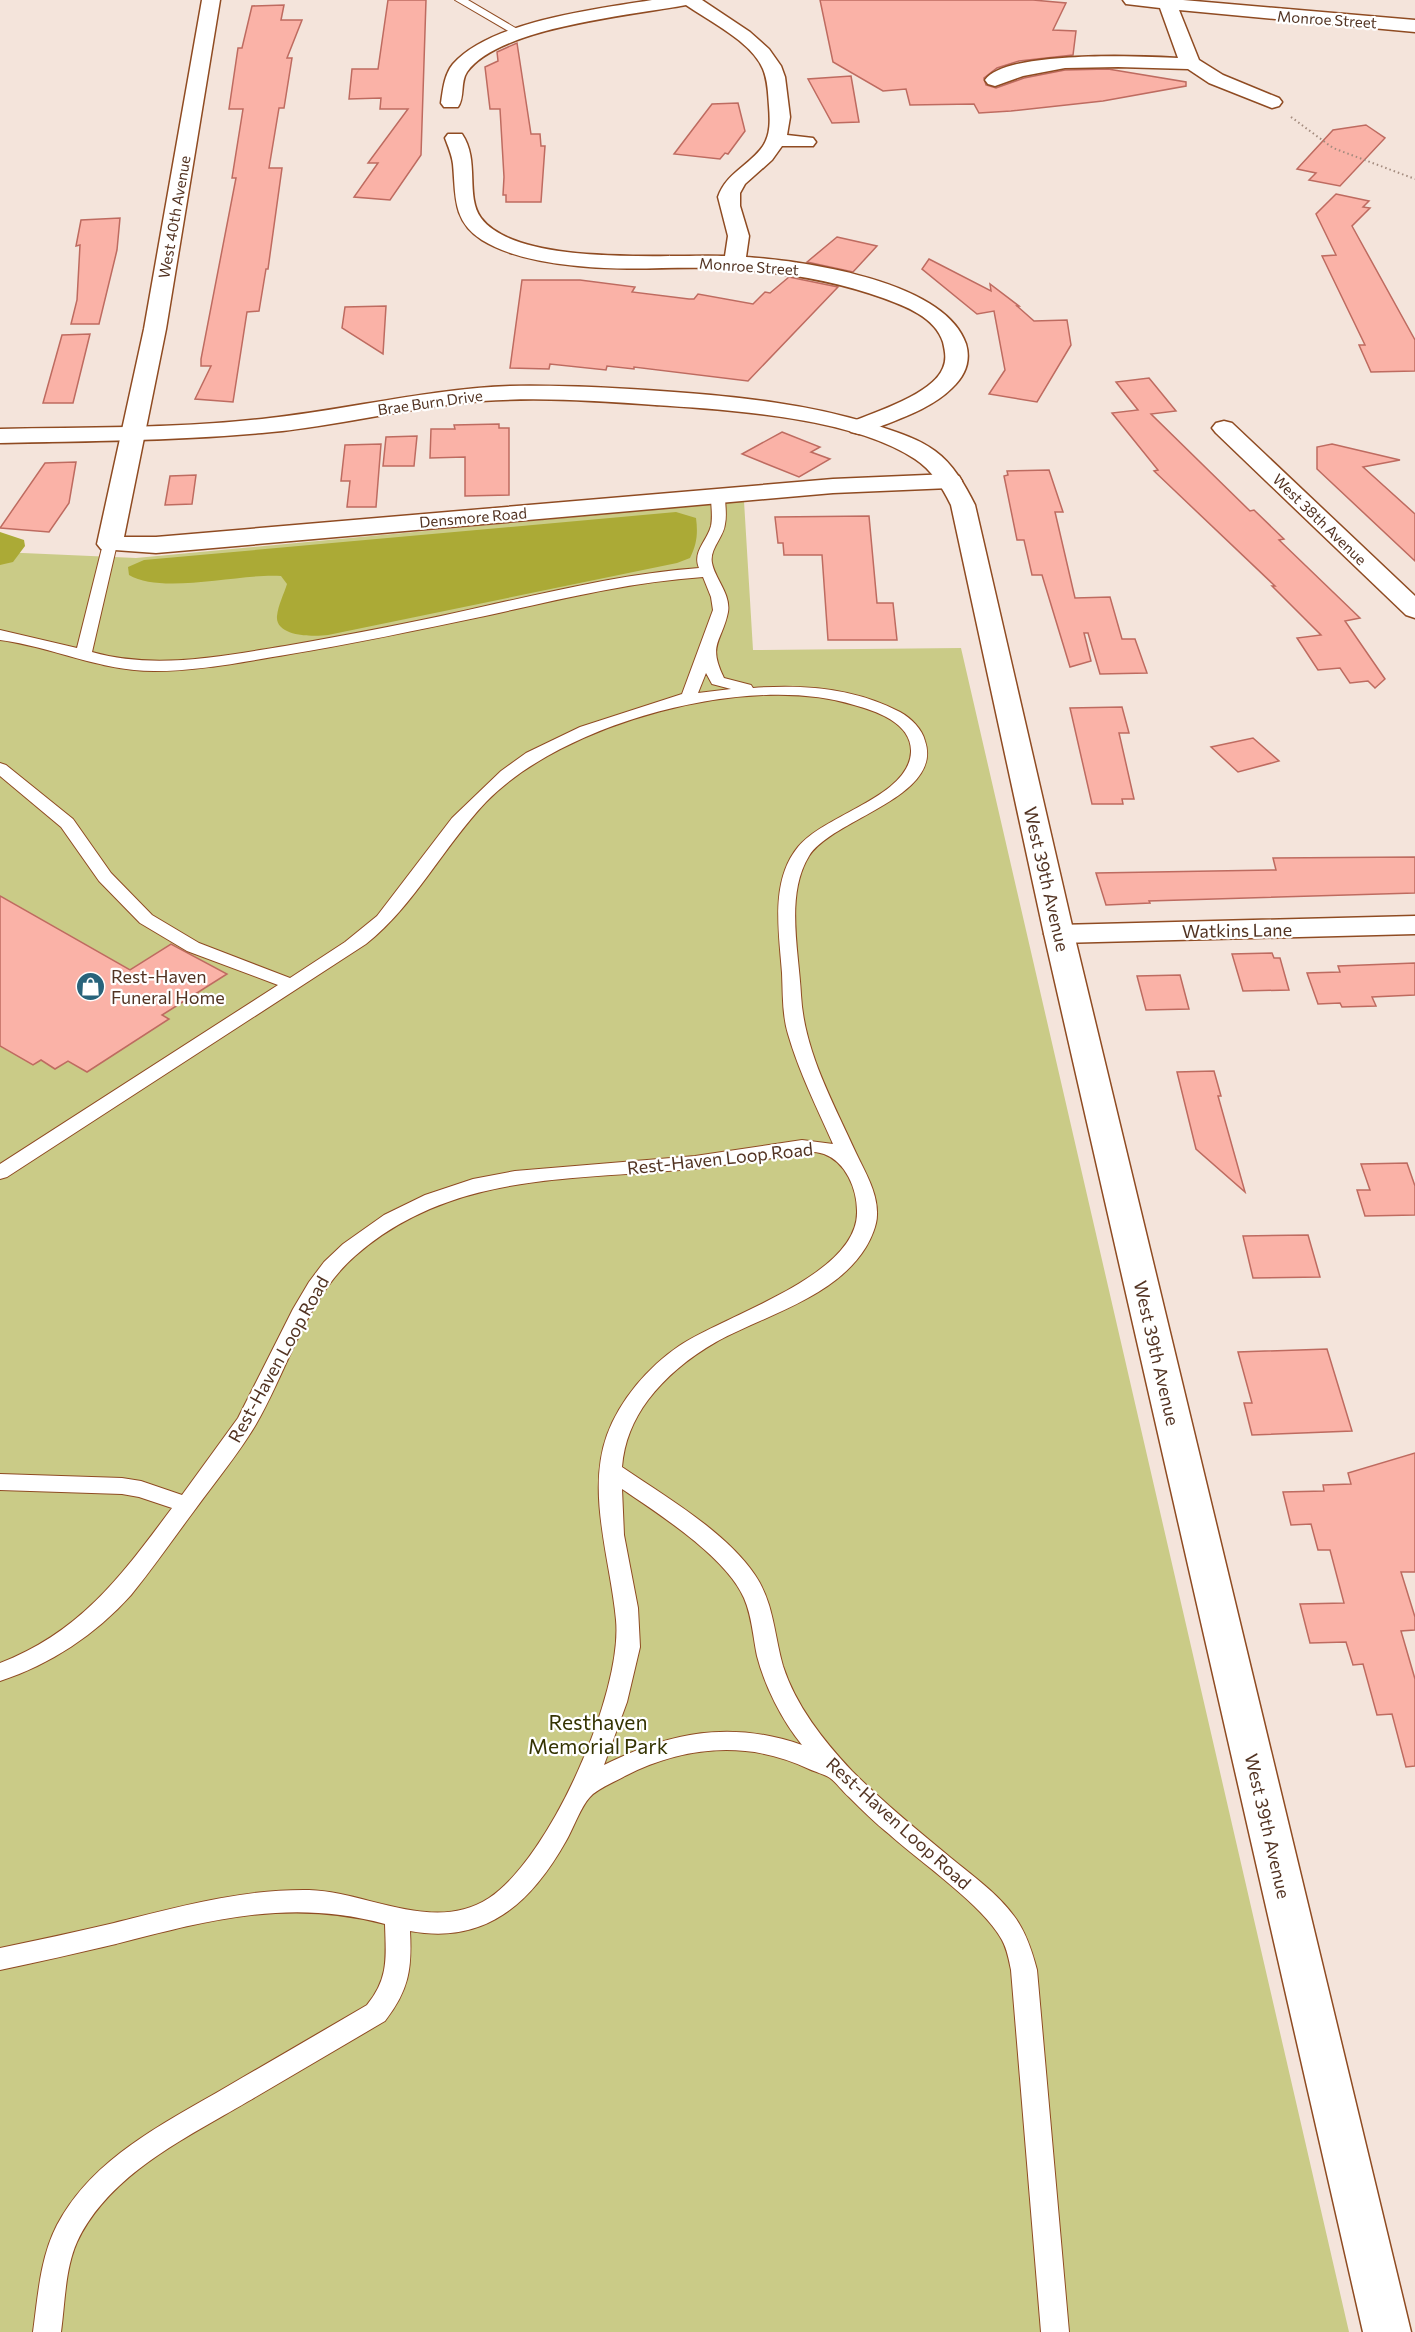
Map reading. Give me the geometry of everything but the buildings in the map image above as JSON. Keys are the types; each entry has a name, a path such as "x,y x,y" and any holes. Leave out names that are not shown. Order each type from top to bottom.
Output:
{"street":[{"name":"West 40th Avenue","path":"134,433 155,329 211,0"},
{"path":"451,103 453,83 460,67 483,48 519,33 559,23 685,0"},
{"path":"690,0 756,46 771,63 777,85 780,112 779,134 771,149 737,180 729,195 729,210 738,229 739,248 734,263"},
{"name":"Monroe Street","path":"1132,0 1415,26"},
{"path":"1168,5 1191,64 1216,79 1272,102"},
{"path":"995,80 1014,72 1071,64 1191,64"},
{"name":"Monroe Street","path":"455,138 463,161 464,207 473,221 490,235 539,253 580,260 734,263 804,270 861,283 919,303 945,324 958,347 956,369 937,392 859,427"},
{"path":"776,140 806,142"},
{"name":"Brae Burn Drive","path":"0,436 220,430 268,426 413,402 484,394 544,393 633,396 746,405 808,413 859,427"},
{"name":"West 39th Avenue","path":"859,427 896,440 928,457 950,481 963,505 1059,934 1387,2332"},
{"name":"West 38th Avenue","path":"1224,428 1415,610"},
{"path":"110,544 134,433"},
{"name":"Densmore Road","path":"110,544 156,544 872,483 950,481"},
{"name":"Watkins Lane","path":"1059,934 1415,926"}],"lane":[{"path":"460,0 519,33"},
{"path":"685,700 689,697 721,610 705,556 718,526 718,496"},
{"path":"83,656 110,544"},
{"path":"0,635 24,638 83,656 151,666 224,659 353,639 626,580 708,572"},
{"path":"0,1959 90,1940 197,1912 251,1903 325,1902 359,1907 419,1923 459,1922 480,1916 503,1903 532,1874 565,1821 595,1756 615,1699 628,1647 626,1608 613,1541 611,1470 617,1432 641,1394 688,1349 823,1279 840,1267 861,1238 868,1211 796,1032 788,916 790,887 800,856 831,827 900,787 916,768 920,746 911,728 878,705 839,695 774,692 738,687 718,681 711,667 707,648"},
{"path":"0,1173 351,946 382,921 402,898 458,822 489,788 513,768 549,746 612,720 685,700 718,695 774,692"},
{"path":"0,768 67,823 105,877 146,920 193,947 268,974 291,985"},
{"path":"811,1145 824,1133 827,1107"},
{"name":"Rest-Haven Loop Road","path":"0,1672 19,1666 50,1647 111,1602 138,1571 246,1423 317,1284 329,1269 352,1248 407,1209 461,1188 527,1174 692,1162 811,1145 833,1151 851,1164"},
{"name":"Rest-Haven Loop Road","path":"611,1470 702,1537 735,1567 751,1586 757,1599 776,1680 807,1733 839,1773 985,1901 1003,1919 1014,1935 1024,1970 1055,2332"},
{"path":"0,1482 122,1486 141,1489 186,1505"},
{"path":"579,1791 614,1769 639,1757 665,1748 714,1740 762,1744 787,1749 839,1773"},
{"path":"47,2332 59,2258 66,2235 100,2187 155,2142 376,2013 388,1999 397,1981 397,1918"}],"path":[{"path":"1272,102 1333,148 1415,179"}],"green space":[{"name":"Resthaven Memorial Park","path":"744,501 753,650 961,648 1349,2332 0,2332 0,552 136,558"}],"shaded area":[{"path":"676,512 696,518 697,529 696,543 690,558 677,563 328,635 296,634 282,628 278,623 277,616 287,584 281,576 161,583 144,581 129,575 128,567 144,560"},
{"path":"0,532 24,540 25,546 13,562 0,565"}],"place":[{"name":"Rest-Haven Funeral Home","path":"90,986"}]}
